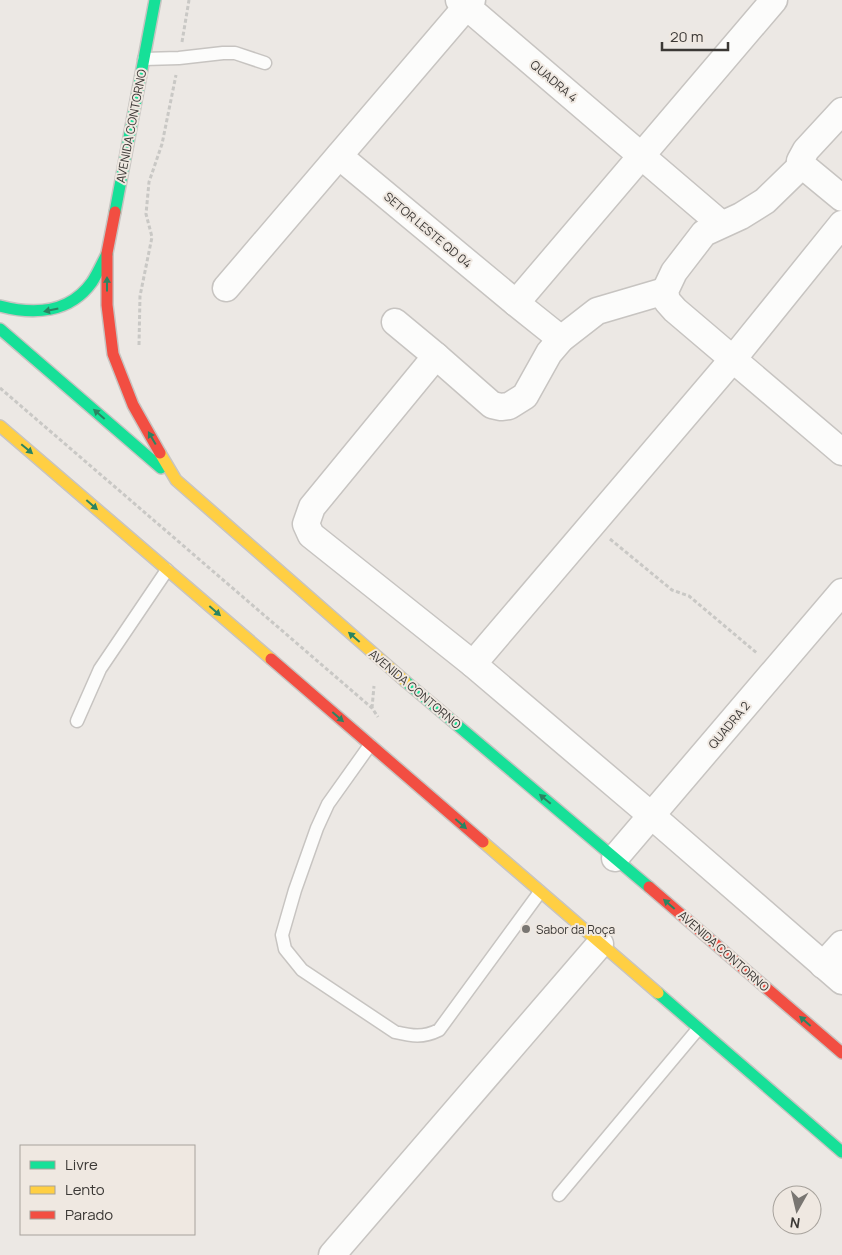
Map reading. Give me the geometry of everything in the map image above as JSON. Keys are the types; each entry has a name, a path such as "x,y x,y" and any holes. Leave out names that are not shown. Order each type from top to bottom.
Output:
{"main road":[{"name":"AVENIDA CONTORNO","path":"156,0 107,253 107,305 112,354 133,405 176,480 376,656 842,1053"},
{"name":"AVENIDA CONTORNO","path":"0,306 13,310 40,312 59,308 76,298 92,283 107,253"},
{"path":"0,329 176,480"},
{"path":"0,426 842,1152"}],"street":[{"path":"516,303 774,0"},
{"path":"226,288 339,156 466,2"},
{"name":"QUADRA 4","path":"466,2 721,224"},
{"path":"842,111 806,150 800,161 802,165 842,198"},
{"name":"SETOR LESTE QD 04","path":"339,156 560,339"},
{"path":"802,165 765,201 742,216 704,233 674,272 665,291 668,301 675,310 842,452"},
{"path":"473,664 733,359 842,224"},
{"path":"395,322 492,405 501,407 509,406 524,396 549,353 560,339 597,311 665,291"},
{"path":"436,356 312,507 306,524 311,535 473,664 833,973 842,944"},
{"name":"QUADRA 2","path":"615,858 842,592"},
{"path":"332,1255 600,944"},
{"path":"356,1227 362,1255"}],"lane":[{"path":"144,59 179,58 223,52 235,53 265,63"},
{"path":"78,721 100,669 167,570"},
{"path":"370,745 328,804 316,828 295,890 282,935 285,950 302,970 395,1032 410,1036 428,1035 439,1030 540,892"},
{"path":"559,1196 698,1029"}],"path":[{"path":"138,352 140,296 152,237 146,214 149,182 162,144 189,0"},
{"path":"0,388 372,708 376,656"},
{"path":"592,525 672,590 689,596 776,670"}],"traffic: fast":[{"path":"115,212 155,0"},
{"path":"0,306 38,311 62,306 73,300 92,282 107,254"},
{"path":"0,329 161,468"},
{"path":"405,681 649,887"},
{"path":"658,993 842,1152"}],"traffic: slow":[{"path":"0,426 271,659"},
{"path":"160,453 176,480 405,681"},
{"path":"483,842 658,993"}],"traffic: jam":[{"path":"115,212 107,253 107,305 113,354 133,405 160,453"},
{"path":"271,659 483,842"},
{"path":"649,887 842,1053"}],"place":[{"name":"Sabor da Roça","path":"526,929"}]}
